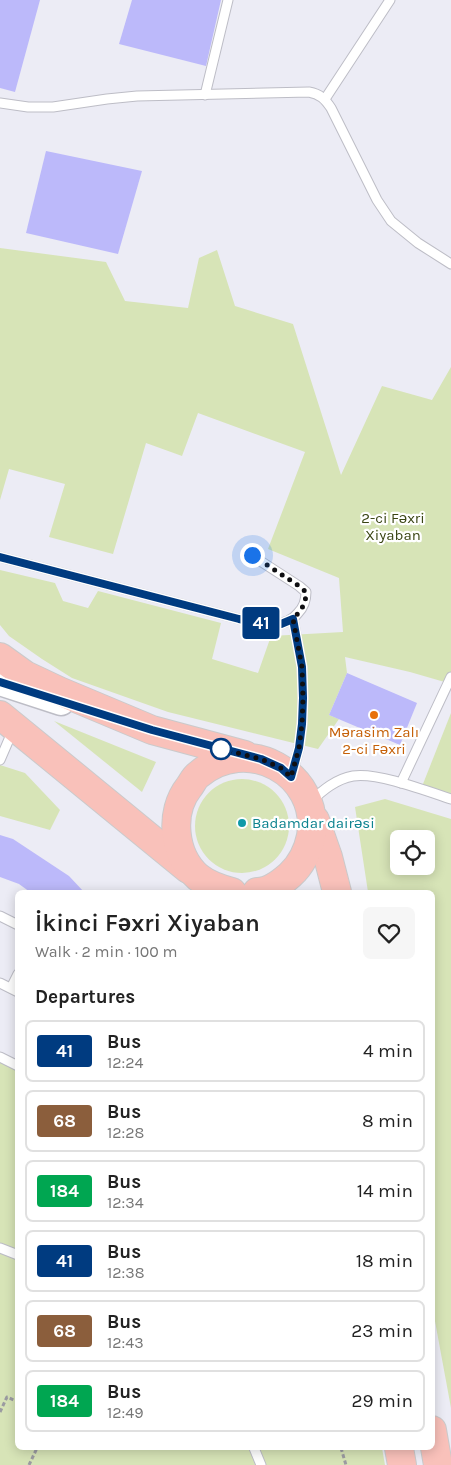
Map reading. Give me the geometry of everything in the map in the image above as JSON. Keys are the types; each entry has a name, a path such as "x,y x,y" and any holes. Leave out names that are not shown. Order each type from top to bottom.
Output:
{"main road":[{"path":"0,657 25,674 58,691 152,730"},
{"path":"0,682 152,730 261,759 281,768 298,783 309,803 328,857 336,890"},
{"path":"7,721 205,884 224,890"},
{"path":"205,884 184,859 176,837 176,814 184,793 197,775 216,763 238,757 261,759"},
{"path":"266,890 282,883 298,868 309,848 312,825 309,803"},
{"path":"435,1448 438,1465"},
{"path":"399,1450 402,1465"}],"lane":[{"path":"206,95 228,0"},
{"path":"326,99 390,0"},
{"path":"0,103 53,107 137,96 316,93 326,99 377,200 392,221 418,243 451,264"},
{"path":"0,557 239,619 264,624 281,624 293,619 301,611 306,601 306,592 252,555"},
{"path":"291,777 299,748 303,698 302,667 293,619"},
{"path":"401,783 451,677"},
{"path":"0,760 7,721"},
{"path":"309,803 324,789 339,780 354,775 376,777 401,783 451,799"},
{"path":"0,916 15,924"},
{"path":"0,983 14,990"},
{"path":"0,1058 15,1065"},
{"path":"0,1248 15,1254"},
{"path":"255,1450 261,1465"}],"path":[{"path":"0,1412 7,1397 15,1401"},
{"path":"29,1465 37,1450"},
{"path":"342,1450 346,1465"}],"green space":[{"name":"2-ci Fəxri Xiyaban","path":"0,248 106,262 125,301 188,308 199,258 217,250 235,306 293,324 341,475 382,386 432,400 451,367 451,687 448,683 410,672 345,657 347,673 329,715 339,719 318,749 168,712 72,678 9,636 0,625 0,570 55,583 63,601 88,608 98,591 221,623 212,659 258,673 271,636 343,632 339,578 268,549 305,452 198,413 182,456 146,443 113,554 49,537 65,484 9,469 0,500"},
{"path":"451,713 451,798 421,789"},
{"path":"54,721 156,762 142,792"},
{"path":"0,765 25,773 60,810 50,830 0,816"},
{"name":"Badamdar dairəsi","path":"242,779 260,783 275,793 285,808 289,826 285,844 275,859 260,869 242,873 224,869 209,859 199,844 195,826 199,808 209,793 224,783"},
{"path":"385,799 451,819 451,1408 435,1321 435,890 368,890 355,807"},
{"path":"0,1054 15,1062 15,1450 382,1450 385,1465 0,1465"}],"building":[{"path":"0,0 40,0 15,92 0,88"},
{"path":"132,0 221,0 206,66 119,44"},
{"path":"46,151 142,171 118,254 26,233"},
{"path":"347,673 417,703 400,745 329,715"},
{"path":"0,835 13,839 69,876 82,890 27,890 19,884 0,877"}],"bus line":[{"name":"41","path":"0,557 239,619 264,624 281,624 293,619 302,667 303,698 299,748 291,777 281,768 261,759 152,730 0,682"}],"place":[{"name":"Mərasim Zalı 2-ci Fəxri","path":"374,715"},
{"name":"Badamdar dairəsi","path":"242,823"}],"route":[{"path":"221,749 261,759 281,768 291,777 299,748 303,698 302,667 293,619 301,611 306,601 306,592 252,555"}]}
